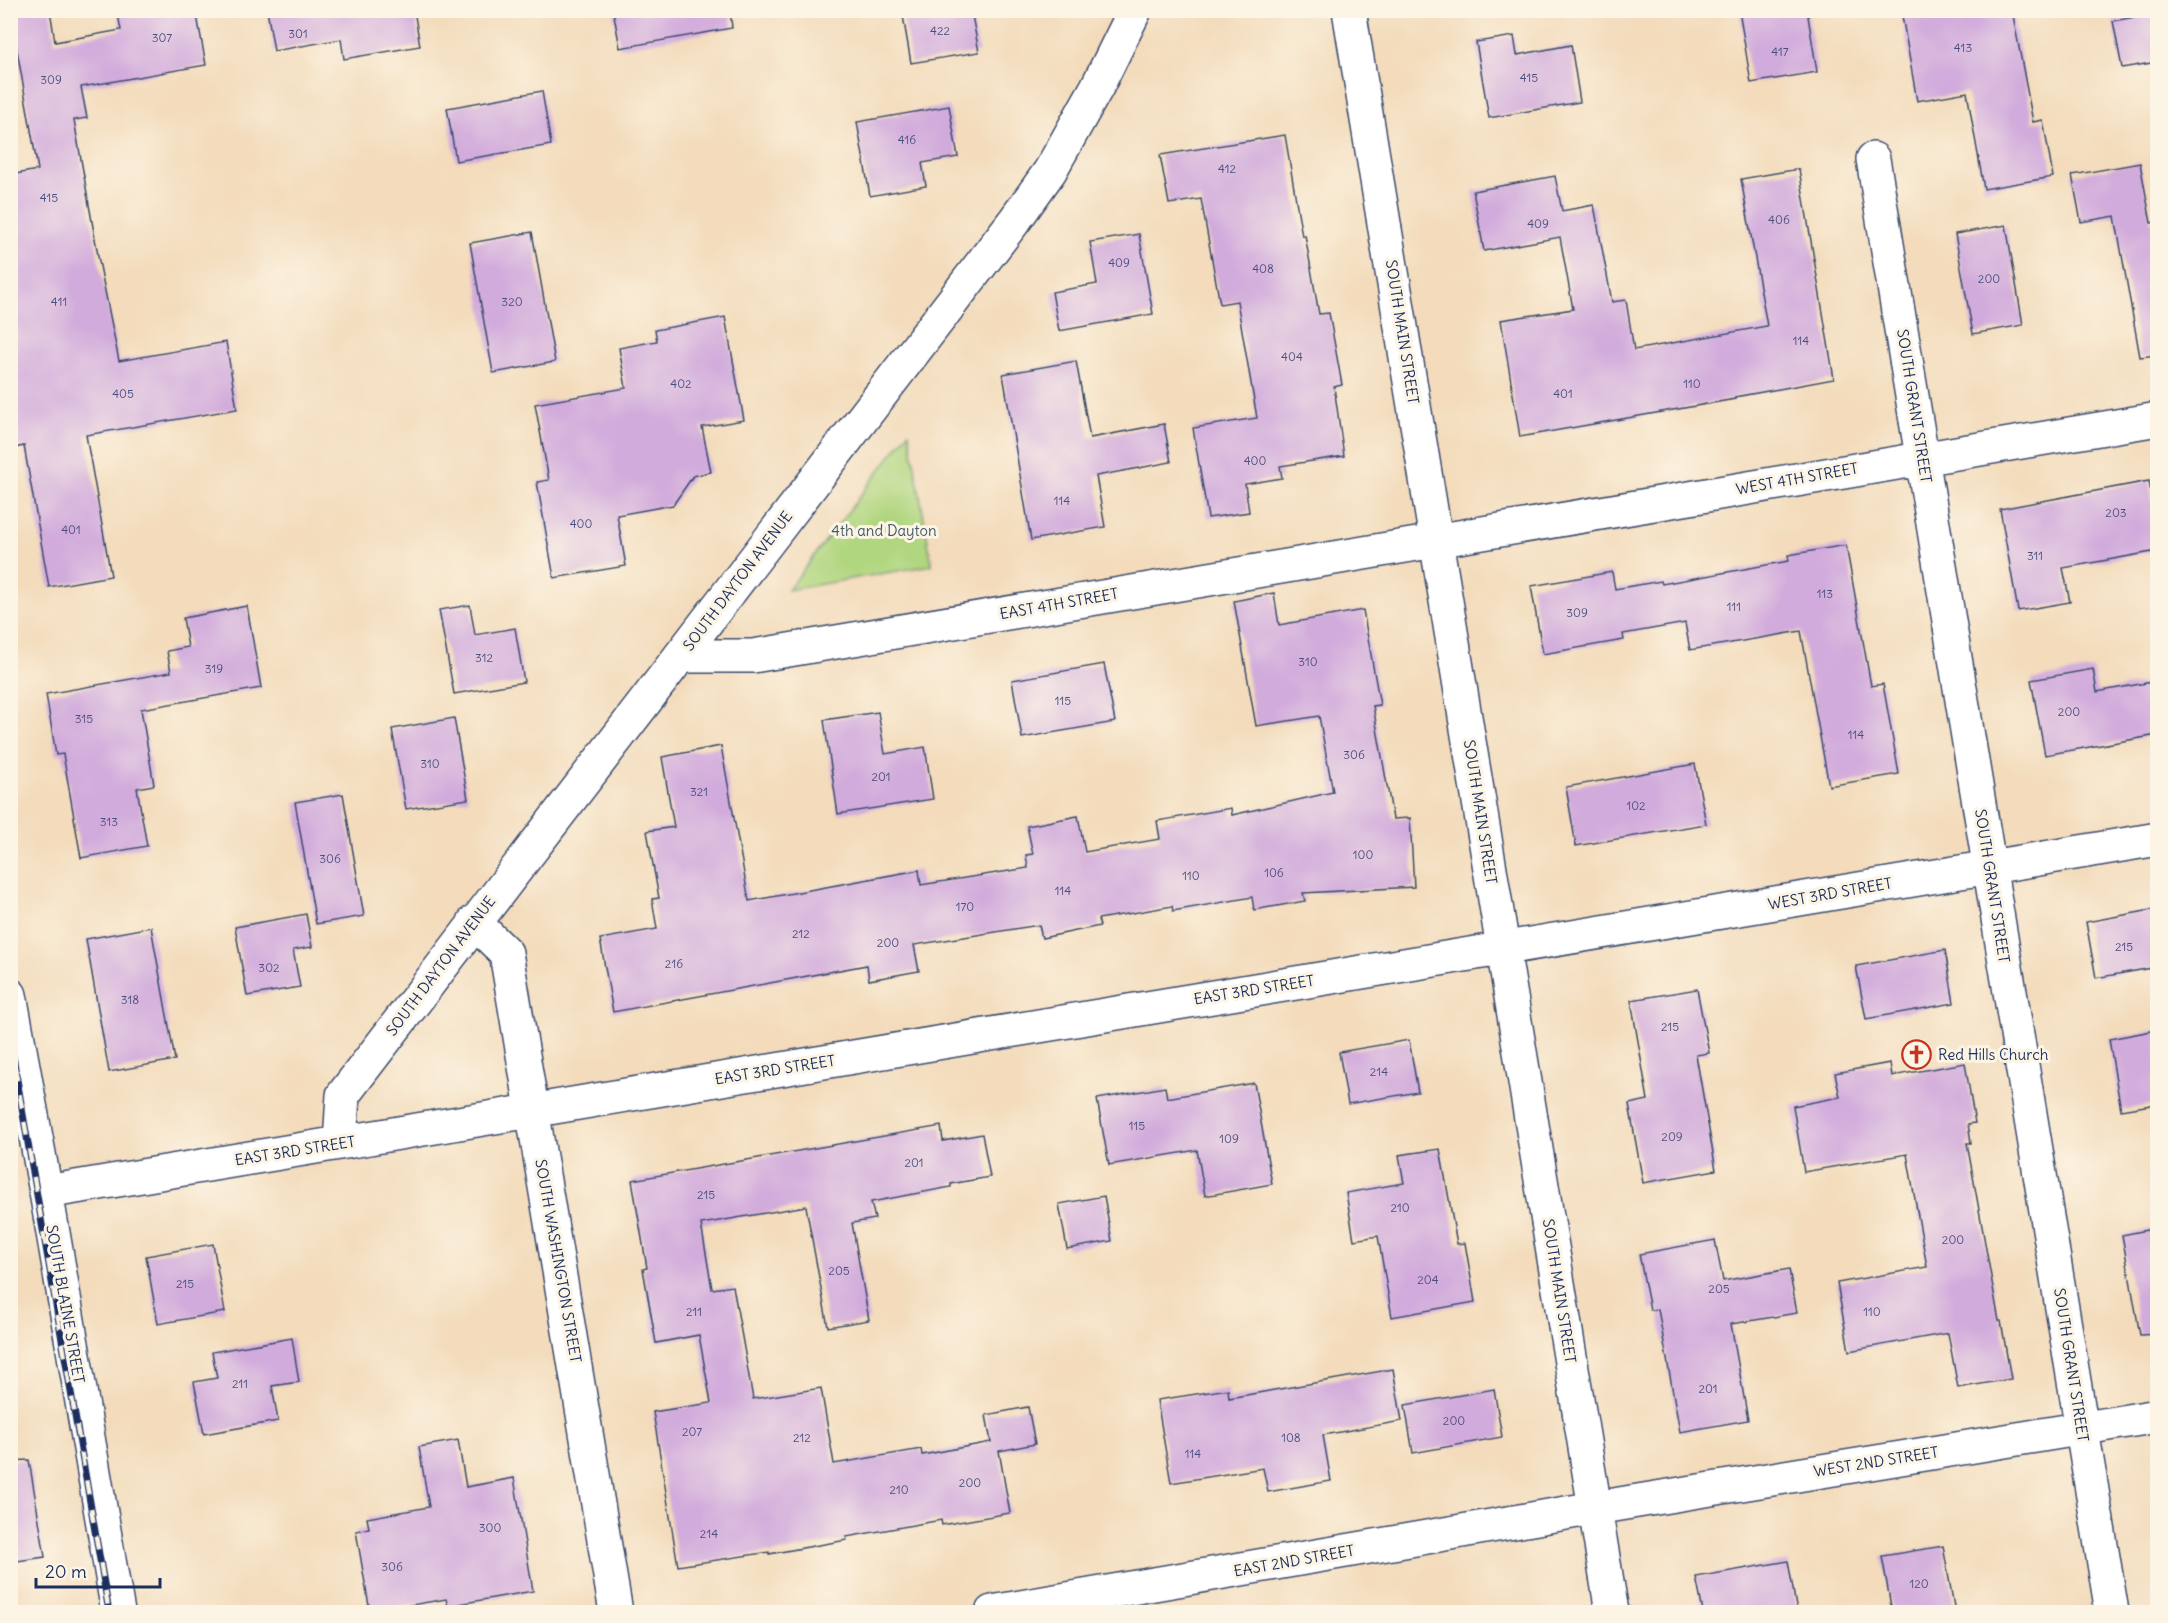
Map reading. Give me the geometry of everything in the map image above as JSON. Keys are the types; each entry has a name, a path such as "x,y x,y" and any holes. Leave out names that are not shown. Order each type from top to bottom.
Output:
{"street":[{"name":"SOUTH DAYTON AVENUE","path":"340,1143 342,1095 1050,171 1097,87 1135,10"},
{"name":"SOUTH MAIN STREET","path":"1349,10 1612,1612"},
{"name":"SOUTH GRANT STREET","path":"1873,159 2112,1612"},
{"name":"WEST 4TH STREET","path":"1436,540 2157,419"},
{"name":"EAST 4TH STREET","path":"680,656 753,656 1436,540"},
{"name":"WEST 3RD STREET","path":"1503,949 2157,839"},
{"name":"SOUTH WASHINGTON STREET","path":"474,922 506,953 616,1612"},
{"name":"EAST 3RD STREET","path":"46,1192 1503,949"},
{"name":"SOUTH BLAINE STREET","path":"10,995 118,1612"},
{"name":"WEST 2ND STREET","path":"1595,1508 2157,1416"},
{"name":"EAST 2ND STREET","path":"992,1612 1595,1508"}],"green space":[{"name":"4th and Dayton","path":"909,432 932,565 788,590"}],"building":[{"path":"10,10 50,10 55,42 121,30 117,10 196,10 206,65 81,87 87,118 74,120 119,361 226,342 237,409 86,435 111,576 49,587 24,446 14,448 10,428 10,175 38,170"},
{"path":"267,10 414,10 420,46 344,59 341,39 274,51"},
{"path":"613,10 730,10 732,28 620,48"},
{"path":"902,10 971,10 979,52 911,63"},
{"path":"1739,10 1807,10 1817,72 1751,83"},
{"path":"1901,10 2012,10 2033,122 2043,120 2053,177 1984,189 1967,92 1917,101"},
{"path":"2157,13 2157,62 2122,68 2113,21"},
{"path":"1514,36 1517,55 1571,45 1580,102 1489,118 1476,42"},
{"path":"542,91 551,145 456,161 447,108"},
{"path":"949,106 958,157 922,163 926,186 870,196 857,122"},
{"path":"1285,135 1302,236 1305,235 1319,314 1329,313 1342,385 1334,387 1344,456 1280,466 1282,478 1245,484 1249,512 1208,518 1193,428 1257,418 1237,301 1220,304 1201,199 1169,204 1160,155"},
{"path":"2140,163 2151,223 2157,222 2157,355 2140,357 2115,216 2081,222 2072,175"},
{"path":"1799,169 1834,379 1520,437 1501,320 1573,309 1560,237 1484,251 1473,191 1555,176 1562,211 1594,205 1612,302 1626,300 1634,350 1767,326 1741,179"},
{"path":"2006,225 2023,325 1973,334 1955,234"},
{"path":"532,232 555,362 493,373 470,243"},
{"path":"1139,234 1153,314 1059,331 1052,292 1097,284 1090,242"},
{"path":"725,317 744,420 702,427 711,472 693,476 673,505 617,515 626,566 554,578 537,482 549,480 535,404 626,388 619,348 657,341 655,330"},
{"path":"1076,361 1090,438 1164,424 1171,462 1096,476 1105,527 1031,540 1003,374"},
{"path":"2149,481 2157,532 2157,551 2063,568 2070,602 2018,611 2000,509"},
{"path":"1846,545 1871,686 1883,684 1899,774 1829,786 1801,631 1690,650 1685,623 1623,634 1624,640 1543,654 1531,586 1612,572 1615,589 1661,581 1662,584 1789,561 1788,555"},
{"path":"1274,593 1279,625 1363,610 1380,705 1373,706 1393,819 1410,818 1414,887 1303,893 1305,901 1254,910 1252,897 1173,911 1172,906 1098,919 1100,926 1042,938 1039,925 914,945 919,971 869,980 867,965 613,1012 600,939 657,929 652,899 659,898 647,831 674,827 662,757 721,746 749,901 919,870 921,885 1028,868 1026,855 1033,854 1027,826 1078,816 1085,852 1160,839 1157,821 1231,808 1232,815 1333,792 1319,716 1256,726 1234,601"},
{"path":"470,605 475,635 515,628 524,682 454,694 439,610"},
{"path":"247,606 261,688 141,709 154,785 137,788 147,846 81,858 63,754 56,755 46,694 171,672 167,651 188,647 183,618"},
{"path":"1104,664 1115,722 1022,738 1012,680"},
{"path":"2093,669 2097,692 2157,681 2157,735 2045,755 2031,680"},
{"path":"878,712 885,754 925,747 933,799 838,814 824,720"},
{"path":"454,718 468,799 406,809 392,729"},
{"path":"1695,764 1706,824 1576,846 1566,787"},
{"path":"343,794 364,916 316,924 295,802"},
{"path":"2157,909 2157,967 2096,978 2086,922"},
{"path":"306,914 312,947 293,950 300,987 247,996 235,927"},
{"path":"151,927 175,1060 109,1072 86,939"},
{"path":"1945,950 1954,1003 1866,1019 1856,966"},
{"path":"1697,989 1709,1053 1696,1055 1716,1170 1643,1183 1629,1104 1648,1100 1631,1000"},
{"path":"2157,1030 2157,1104 2121,1110 2109,1039"},
{"path":"1409,1040 1418,1092 1348,1104 1339,1052"},
{"path":"1890,1063 1892,1076 1965,1063 1975,1123 1968,1124 1971,1143 1967,1143 2011,1379 1958,1388 1948,1333 1849,1351 1837,1283 1927,1267 1907,1154 1804,1172 1793,1106 1840,1097 1835,1073"},
{"path":"1254,1083 1272,1184 1205,1196 1197,1150 1109,1165 1097,1099 1165,1087 1167,1098"},
{"path":"941,1126 943,1141 982,1134 990,1177 871,1202 875,1219 852,1223 869,1320 828,1327 806,1206 701,1224 712,1289 733,1286 753,1399 821,1388 834,1464 921,1449 922,1455 991,1442 986,1415 1028,1407 1035,1444 999,1451 1010,1513 942,1525 941,1520 769,1554 769,1552 678,1566 653,1412 711,1403 699,1335 656,1343 643,1269 647,1268 632,1180"},
{"path":"1440,1149 1457,1244 1465,1243 1475,1302 1392,1317 1378,1236 1354,1240 1346,1193 1404,1183 1399,1155"},
{"path":"1104,1196 1112,1241 1067,1249 1059,1204"},
{"path":"2157,1228 2157,1334 2140,1335 2122,1235"},
{"path":"1715,1240 1723,1281 1789,1269 1797,1313 1731,1324 1748,1420 1680,1432 1658,1309 1650,1310 1639,1254"},
{"path":"213,1244 225,1312 158,1324 146,1256"},
{"path":"292,1338 299,1382 272,1386 278,1421 204,1434 194,1382 217,1378 212,1352"},
{"path":"1393,1369 1402,1421 1323,1435 1331,1481 1268,1492 1263,1468 1171,1483 1157,1400 1228,1389 1229,1398"},
{"path":"1494,1389 1502,1437 1413,1453 1405,1405"},
{"path":"458,1440 466,1487 514,1478 533,1591 448,1606 446,1599 370,1612 356,1531 369,1528 367,1518 429,1507 419,1447"},
{"path":"29,1460 45,1557 10,1562 10,1461"},
{"path":"1943,1546 1955,1612 1892,1612 1882,1556"},
{"path":"1788,1561 1797,1612 1703,1612 1696,1577"}],"railway":[{"path":"10,1039 109,1612"}],"place":[{"name":"Red Hills Church","path":"1917,1055"}]}
